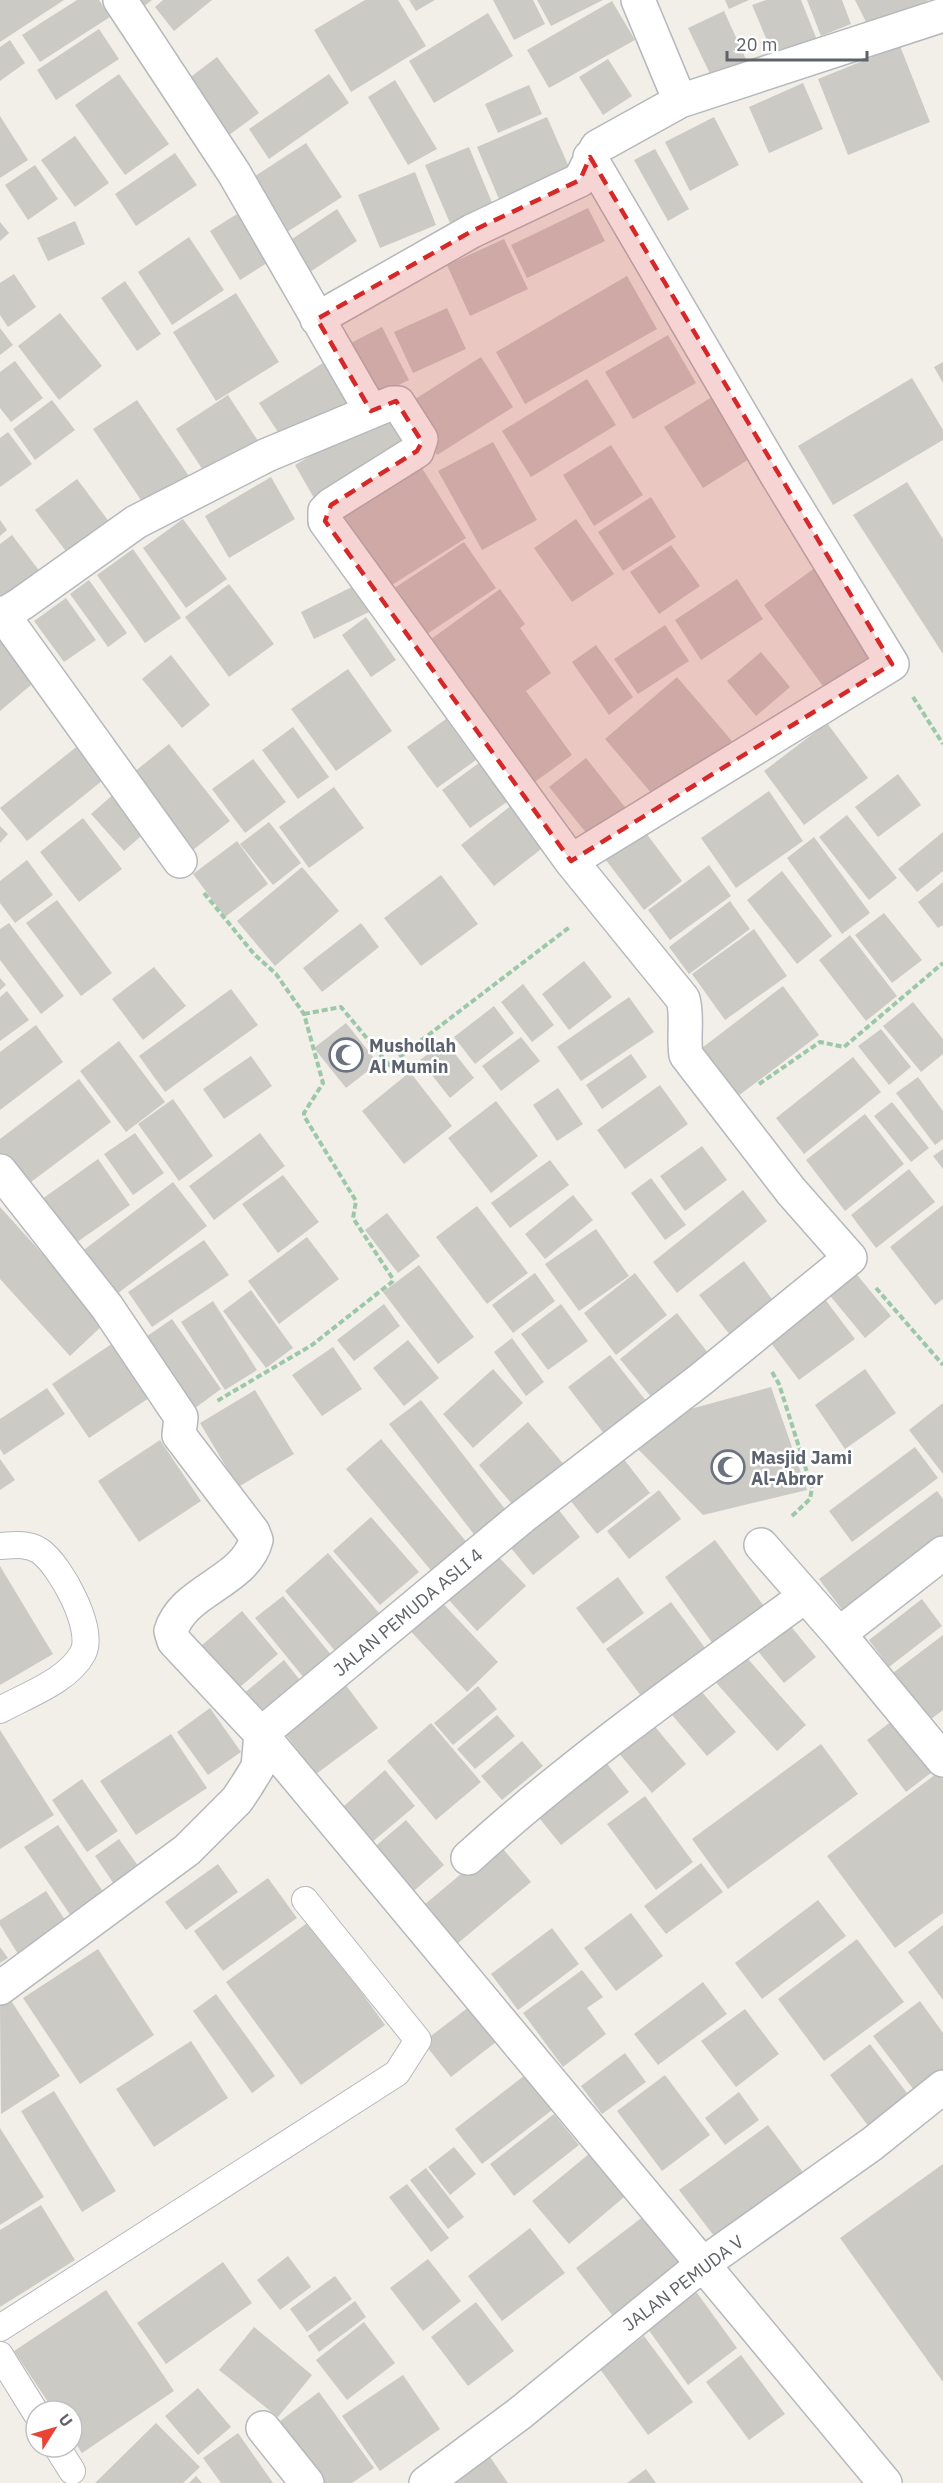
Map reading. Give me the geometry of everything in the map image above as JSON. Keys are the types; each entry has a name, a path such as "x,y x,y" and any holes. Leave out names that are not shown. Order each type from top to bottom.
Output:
{"street":[{"path":"120,0 234,173 370,411"},
{"path":"638,0 680,101"},
{"path":"317,319 472,231 580,180 597,147 612,136 680,101 943,15"},
{"path":"571,861 892,664 776,474 590,157"},
{"path":"180,861 2,614 136,522 267,455 370,411 398,403 421,439 417,451 331,505 325,511 325,521 571,861 683,999 687,1013 683,1036 686,1055 790,1191 850,1258"},
{"path":"0,1171 107,1307 182,1421 179,1435 253,1532 256,1540 248,1557 178,1615 171,1631 174,1641 261,1734 885,2483"},
{"name":"JALAN PEMUDA ASLI 4","path":"261,1734 522,1516 749,1340 850,1258"},
{"path":"761,1545 804,1597 839,1634 943,1760"},
{"path":"839,1634 943,1553"},
{"path":"468,1858 601,1748 804,1597"},
{"path":"0,1988 187,1850 237,1800 247,1785 258,1767 261,1734"},
{"name":"JALAN PEMUDA V","path":"426,2483 519,2414 703,2264 872,2144 943,2087"},
{"path":"262,2428 306,2483"}],"lane":[{"path":"0,1546 20,1544 40,1551 51,1562 82,1618 87,1637 83,1652 70,1671 0,1710"},
{"path":"0,2328 397,2073 418,2040 305,1900"},
{"path":"0,2355 27,2399"},
{"path":"64,2459 72,2471"}],"path":[{"path":"892,664 943,744"},
{"path":"180,861 235,931 276,974 304,1014 323,1083 304,1116 356,1201 353,1218 392,1275 392,1282 312,1345 182,1421"},
{"path":"304,1014 340,1007 389,1065 604,901"},
{"path":"726,1107 820,1042 844,1047 943,963"},
{"path":"850,1258 943,1365"},
{"path":"749,1340 779,1384 812,1488 810,1499 761,1545"}],"highlighted area":[{"path":"590,157 892,664 571,861 325,521 331,505 417,451 422,442 396,401 371,411 317,319 472,231 580,180"}],"building":[{"path":"0,0 64,0 0,42"},
{"path":"77,0 99,0 110,17 40,62 22,35"},
{"path":"136,0 152,0 142,8"},
{"path":"163,0 212,0 174,31 155,7"},
{"path":"365,0 398,0 426,46 351,92 314,30"},
{"path":"409,0 435,0 416,11"},
{"path":"493,0 533,0 545,24 514,40"},
{"path":"537,0 603,0 551,26"},
{"path":"725,0 749,0 729,9"},
{"path":"766,0 801,0 817,40 774,57 752,5"},
{"path":"807,0 842,0 851,24 821,36"},
{"path":"855,0 929,0 870,30"},
{"path":"612,1 635,40 549,88 527,50"},
{"path":"724,11 749,66 714,82 688,28"},
{"path":"488,13 513,56 434,103 409,61"},
{"path":"99,29 119,59 56,100 37,70"},
{"path":"10,40 25,63 0,81 0,47"},
{"path":"900,46 930,122 848,155 818,79"},
{"path":"217,57 259,113 225,138 184,82"},
{"path":"608,59 632,96 603,115 579,77"},
{"path":"119,74 169,144 125,175 75,105"},
{"path":"329,74 349,103 269,159 249,129"},
{"path":"395,80 437,149 408,165 368,97"},
{"path":"803,83 823,129 769,153 749,107"},
{"path":"529,85 542,114 498,133 485,104"},
{"path":"0,116 28,160 0,178"},
{"path":"547,117 572,174 501,204 477,147"},
{"path":"714,117 739,165 690,191 665,142"},
{"path":"75,136 109,183 75,207 41,160"},
{"path":"306,143 342,197 287,232 252,178"},
{"path":"469,147 493,205 450,223 425,165"},
{"path":"655,149 689,209 668,221 634,160"},
{"path":"175,153 197,185 136,226 115,194"},
{"path":"35,165 58,199 28,220 5,185"},
{"path":"415,172 436,225 380,248 358,195"},
{"path":"588,208 605,241 527,278 511,245"},
{"path":"337,209 357,241 310,272 289,241"},
{"path":"237,214 267,263 240,280 210,231"},
{"path":"75,221 85,244 48,261 37,238"},
{"path":"0,222 9,233 0,241"},
{"path":"189,237 224,290 172,325 138,272"},
{"path":"504,239 528,289 470,316 447,265"},
{"path":"14,274 36,307 8,327 0,315 0,283"},
{"path":"627,276 657,329 525,404 496,352"},
{"path":"125,281 161,334 137,351 101,298"},
{"path":"236,293 279,362 216,401 173,332"},
{"path":"447,308 466,349 413,373 394,332"},
{"path":"60,313 102,366 59,400 18,346"},
{"path":"382,327 409,380 368,400 341,348"},
{"path":"0,328 13,345 0,355"},
{"path":"668,335 696,383 633,419 605,372"},
{"path":"481,357 513,407 437,455 406,405"},
{"path":"15,361 43,398 11,422 0,408 0,372"},
{"path":"943,362 943,383 934,367"},
{"path":"323,363 349,402 285,443 259,403"},
{"path":"912,378 943,430 943,440 833,505 798,446"},
{"path":"587,379 616,425 531,477 502,431"},
{"path":"228,395 260,444 208,478 176,429"},
{"path":"715,395 754,456 703,488 664,427"},
{"path":"52,400 75,430 35,460 13,429"},
{"path":"137,400 193,482 149,512 93,429"},
{"path":"392,408 416,448 318,505 295,465"},
{"path":"8,432 32,464 0,487 0,438"},
{"path":"493,442 537,520 482,550 438,471"},
{"path":"611,445 643,495 594,526 563,475"},
{"path":"415,457 466,538 384,590 333,509"},
{"path":"271,477 295,519 229,558 205,516"},
{"path":"77,479 113,527 71,558 35,510"},
{"path":"907,482 943,539 943,654 853,515"},
{"path":"651,497 676,537 623,571 598,532"},
{"path":"183,519 227,579 186,608 143,548"},
{"path":"576,519 614,574 572,602 534,548"},
{"path":"0,520 7,530 0,536"},
{"path":"12,535 44,577 0,600 0,544"},
{"path":"464,542 496,588 418,640 387,593"},
{"path":"671,545 700,586 659,614 630,572"},
{"path":"133,549 181,618 145,643 97,575"},
{"path":"816,567 877,652 825,689 764,605"},
{"path":"737,579 763,619 701,660 675,620"},
{"path":"89,580 127,633 108,647 70,594"},
{"path":"229,584 274,644 229,677 185,617"},
{"path":"356,585 369,612 314,639 301,612"},
{"path":"500,589 525,624 520,628 551,673 526,691 572,755 525,789 423,645"},
{"path":"66,598 96,640 64,662 34,621"},
{"path":"366,617 396,660 371,677 342,635"},
{"path":"0,623 43,675 0,711"},
{"path":"665,625 689,661 638,694 614,659"},
{"path":"596,645 633,697 609,715 572,662"},
{"path":"761,652 790,687 756,716 727,681"},
{"path":"171,655 210,705 182,728 142,679"},
{"path":"348,669 392,731 336,771 291,709"},
{"path":"677,677 732,741 659,802 605,739"},
{"path":"446,719 476,760 437,788 407,747"},
{"path":"827,723 868,778 804,825 764,771"},
{"path":"293,727 329,777 298,799 262,750"},
{"path":"80,744 107,777 27,841 0,808"},
{"path":"169,744 230,821 184,857 124,780"},
{"path":"586,758 628,811 592,840 549,787"},
{"path":"253,759 286,802 245,833 212,789"},
{"path":"483,760 511,799 470,828 442,790"},
{"path":"898,774 921,805 878,837 855,807"},
{"path":"334,787 364,828 309,868 279,827"},
{"path":"769,791 803,841 736,888 701,838"},
{"path":"116,792 148,830 124,851 91,814"},
{"path":"512,805 545,846 494,886 461,845"},
{"path":"847,815 897,878 869,900 819,837"},
{"path":"83,818 122,869 79,902 40,852"},
{"path":"637,821 682,881 644,910 599,851"},
{"path":"269,822 301,863 273,885 240,844"},
{"path":"0,826 8,834 0,843"},
{"path":"943,832 943,871 917,892 898,869"},
{"path":"814,837 870,913 842,934 787,858"},
{"path":"237,841 268,884 225,917 193,874"},
{"path":"27,860 53,895 15,923 0,903 0,881"},
{"path":"709,865 731,896 670,940 648,910"},
{"path":"302,867 339,911 275,966 237,921"},
{"path":"782,871 832,936 797,964 747,900"},
{"path":"441,875 478,924 421,966 384,918"},
{"path":"943,882 943,925 938,928 918,902"},
{"path":"57,900 112,973 81,996 26,923"},
{"path":"730,901 750,929 689,974 669,947"},
{"path":"884,913 922,960 892,983 855,935"},
{"path":"9,923 64,996 41,1014 0,960 0,929"},
{"path":"361,923 379,947 322,992 303,968"},
{"path":"754,929 787,976 725,1020 692,974"},
{"path":"850,935 897,996 866,1021 819,960"},
{"path":"584,961 612,997 569,1030 542,994"},
{"path":"154,967 186,1006 143,1040 112,999"},
{"path":"0,978 6,985 0,990"},
{"path":"523,984 554,1025 532,1042 501,1002"},
{"path":"783,986 819,1035 734,1099 698,1051"},
{"path":"231,989 258,1025 165,1092 139,1056"},
{"path":"7,991 29,1020 0,1041 0,997"},
{"path":"629,997 654,1032 581,1081 557,1047"},
{"path":"913,1002 943,1039 943,1054 921,1072 883,1026"},
{"path":"494,1006 514,1033 475,1064 454,1037"},
{"name":"Mushollah Al Mumin","path":"346,1023 378,1063 346,1088 314,1048"},
{"path":"36,1025 63,1062 0,1110 0,1052"},
{"path":"881,1029 911,1067 889,1085 858,1046"},
{"path":"521,1037 540,1061 501,1091 482,1066"},
{"path":"119,1041 165,1102 126,1132 80,1071"},
{"path":"445,1041 474,1078 450,1098 420,1060"},
{"path":"631,1054 647,1077 602,1109 586,1085"},
{"path":"251,1056 272,1086 224,1119 203,1089"},
{"path":"853,1057 881,1092 804,1154 776,1118"},
{"path":"410,1072 452,1126 404,1164 362,1111"},
{"path":"918,1077 943,1111 943,1139 935,1145 896,1093"},
{"path":"79,1079 111,1122 19,1191 0,1166 0,1139"},
{"path":"660,1085 688,1124 625,1169 597,1130"},
{"path":"558,1088 583,1124 557,1141 533,1105"},
{"path":"173,1099 213,1156 179,1181 138,1124"},
{"path":"496,1101 538,1156 491,1193 448,1138"},
{"path":"892,1102 929,1148 911,1162 874,1116"},
{"path":"865,1114 904,1164 845,1211 806,1160"},
{"path":"135,1133 164,1173 133,1195 104,1154"},
{"path":"260,1133 285,1166 214,1220 189,1186"},
{"path":"702,1146 727,1180 685,1211 660,1176"},
{"path":"943,1149 943,1169 933,1156"},
{"path":"98,1159 130,1205 70,1247 38,1202"},
{"path":"550,1160 569,1185 510,1228 491,1203"},
{"path":"909,1169 935,1202 876,1248 851,1215"},
{"path":"283,1175 319,1222 278,1253 242,1204"},
{"path":"651,1178 686,1225 665,1240 631,1193"},
{"path":"173,1182 207,1226 105,1303 72,1259"},
{"path":"743,1190 767,1221 677,1293 653,1262"},
{"path":"573,1195 593,1220 545,1259 525,1234"},
{"path":"943,1205 943,1299 935,1305 890,1247"},
{"path":"477,1206 528,1273 487,1304 436,1237"},
{"path":"0,1207 105,1323 70,1356 0,1279"},
{"path":"387,1213 420,1256 398,1273 365,1230"},
{"path":"596,1229 629,1276 579,1311 545,1264"},
{"path":"307,1237 339,1279 279,1324 248,1281"},
{"path":"204,1240 229,1275 152,1327 128,1292"},
{"path":"744,1261 774,1302 730,1335 699,1295"},
{"path":"419,1265 474,1337 438,1364 383,1292"},
{"path":"853,1270 891,1316 865,1338 827,1292"},
{"path":"535,1273 555,1301 513,1333 492,1305"},
{"path":"635,1273 667,1315 616,1355 584,1313"},
{"path":"251,1290 293,1348 266,1368 223,1311"},
{"path":"821,1294 855,1339 799,1380 765,1335"},
{"path":"213,1301 257,1370 225,1390 181,1322"},
{"path":"384,1304 400,1326 354,1361 337,1340"},
{"path":"561,1304 588,1341 548,1370 521,1334"},
{"path":"677,1313 708,1353 652,1398 620,1359"},
{"path":"172,1319 221,1389 187,1414 137,1343"},
{"path":"512,1338 544,1382 526,1396 494,1352"},
{"path":"408,1340 439,1378 404,1406 373,1368"},
{"path":"116,1341 152,1396 89,1438 52,1384"},
{"path":"333,1347 362,1389 322,1416 292,1375"},
{"path":"610,1355 647,1402 605,1435 568,1387"},
{"path":"493,1369 523,1403 473,1448 443,1414"},
{"path":"865,1369 896,1413 845,1449 815,1405"},
{"name":"Masjid Jami Al-Abror","path":"771,1387 807,1490 703,1515 633,1444 668,1415"},
{"path":"47,1388 65,1414 4,1455 0,1449 0,1419"},
{"path":"255,1390 294,1454 238,1487 200,1423"},
{"path":"421,1400 508,1513 476,1537 389,1424"},
{"path":"943,1403 943,1474 909,1430"},
{"path":"528,1422 566,1467 516,1509 479,1465"},
{"path":"381,1439 469,1545 434,1574 346,1469"},
{"path":"160,1440 201,1501 139,1542 98,1481"},
{"path":"915,1447 938,1478 852,1542 829,1511"},
{"path":"623,1458 650,1493 597,1534 570,1500"},
{"path":"0,1459 15,1480 0,1490"},
{"path":"659,1490 681,1519 629,1559 607,1531"},
{"path":"937,1491 943,1499 943,1536 843,1611 819,1579"},
{"path":"551,1500 580,1537 533,1575 503,1538"},
{"path":"371,1517 419,1572 380,1605 333,1551"},
{"path":"715,1540 769,1613 718,1651 665,1577"},
{"path":"328,1553 380,1614 336,1652 285,1591"},
{"path":"495,1553 526,1586 477,1631 447,1598"},
{"path":"0,1566 53,1654 0,1685"},
{"path":"618,1577 644,1613 603,1644 576,1608"},
{"path":"435,1595 498,1662 467,1692 404,1624"},
{"path":"283,1596 337,1662 309,1684 255,1618"},
{"path":"922,1599 942,1626 889,1667 869,1640"},
{"path":"671,1602 708,1652 644,1700 606,1649"},
{"path":"242,1611 278,1654 232,1694 195,1651"},
{"path":"789,1624 816,1657 784,1683 757,1650"},
{"path":"943,1635 943,1710 926,1723 889,1676"},
{"path":"741,1651 806,1725 777,1751 711,1677"},
{"path":"284,1660 303,1684 258,1723 237,1699"},
{"path":"342,1680 378,1728 316,1774 280,1727"},
{"path":"696,1685 736,1732 707,1756 667,1709"},
{"path":"478,1686 497,1709 453,1745 434,1723"},
{"path":"210,1708 241,1752 208,1775 177,1732"},
{"path":"901,1714 940,1766 906,1792 867,1740"},
{"path":"497,1715 515,1736 475,1769 457,1749"},
{"path":"647,1717 686,1764 652,1793 613,1746"},
{"path":"431,1723 481,1782 436,1820 387,1761"},
{"path":"0,1730 54,1815 0,1849"},
{"path":"171,1734 207,1788 136,1835 100,1781"},
{"path":"522,1741 543,1766 502,1800 481,1776"},
{"path":"821,1744 858,1794 728,1889 692,1839"},
{"path":"605,1761 629,1792 561,1845 536,1814"},
{"path":"385,1770 415,1806 365,1848 336,1813"},
{"path":"940,1771 943,1774 943,1913 895,1948 827,1856"},
{"path":"82,1779 118,1831 87,1852 52,1800"},
{"path":"645,1796 693,1862 656,1890 607,1824"},
{"path":"406,1820 444,1865 409,1895 371,1850"},
{"path":"58,1825 104,1893 71,1916 24,1847"},
{"path":"119,1839 141,1870 116,1887 95,1856"},
{"path":"498,1843 531,1882 457,1944 424,1905"},
{"path":"701,1863 723,1892 666,1934 644,1906"},
{"path":"218,1864 238,1892 186,1930 165,1902"},
{"path":"268,1878 297,1918 223,1971 194,1931"},
{"path":"46,1891 67,1923 18,1954 0,1925 0,1920"},
{"path":"818,1900 846,1936 762,1999 735,1963"},
{"path":"631,1913 663,1956 616,1991 584,1948"},
{"path":"310,1921 385,2025 301,2085 226,1982"},
{"path":"943,1925 943,2000 908,1952"},
{"path":"552,1928 579,1964 518,2010 491,1974"},
{"path":"857,1939 904,2002 824,2061 778,1999"},
{"path":"0,1947 8,1958 0,1963"},
{"path":"98,1949 154,2035 80,2084 23,1998"},
{"path":"582,1970 603,1997 587,2008 606,2034 563,2067 523,2013"},
{"path":"703,1982 727,2014 658,2065 634,2034"},
{"path":"216,1994 275,2076 252,2093 193,2011"},
{"path":"10,1999 60,2076 1,2114 0,2005"},
{"path":"478,2000 505,2035 451,2077 423,2042"},
{"path":"920,2001 943,2033 943,2075 917,2094 873,2036"},
{"path":"745,2009 779,2054 736,2087 701,2041"},
{"path":"191,2041 228,2098 154,2147 116,2089"},
{"path":"870,2044 913,2101 872,2131 830,2075"},
{"path":"625,2053 646,2082 602,2114 581,2086"},
{"path":"529,2072 556,2107 482,2164 455,2129"},
{"path":"665,2075 710,2135 662,2171 617,2111"},
{"path":"54,2091 116,2191 82,2212 21,2111"},
{"path":"739,2092 759,2120 725,2145 705,2118"},
{"path":"554,2114 579,2145 514,2196 490,2164"},
{"path":"768,2125 805,2175 717,2240 679,2190"},
{"path":"0,2128 44,2197 0,2225"},
{"path":"454,2147 476,2174 450,2195 428,2167"},
{"path":"595,2149 630,2192 569,2244 532,2201"},
{"path":"943,2164 943,2382 840,2238"},
{"path":"426,2168 464,2217 448,2229 410,2180"},
{"path":"407,2184 449,2238 431,2252 389,2197"},
{"path":"41,2205 75,2260 0,2307 0,2230"},
{"path":"644,2216 683,2266 615,2319 576,2268"},
{"path":"530,2228 565,2273 502,2321 468,2276"},
{"path":"288,2256 311,2287 280,2310 257,2280"},
{"path":"428,2259 461,2301 423,2331 390,2288"},
{"path":"223,2262 252,2303 166,2364 137,2323"},
{"path":"335,2276 352,2299 307,2332 290,2309"},
{"path":"692,2286 737,2348 688,2385 643,2322"},
{"path":"106,2290 174,2391 84,2452 84,2399 46,2399 14,2351"},
{"path":"355,2301 366,2317 319,2352 308,2336"},
{"path":"476,2302 514,2351 468,2386 431,2337"},
{"path":"364,2322 395,2363 347,2400 316,2360"},
{"path":"254,2327 312,2375 278,2417 219,2370"},
{"path":"644,2336 693,2402 648,2435 600,2369"},
{"path":"741,2355 785,2414 749,2440 706,2382"},
{"path":"403,2375 440,2429 380,2471 342,2416"},
{"path":"198,2388 231,2427 198,2455 165,2416"},
{"path":"319,2392 374,2468 352,2483 325,2483 280,2421"},
{"path":"156,2423 200,2467 183,2483 95,2483"},
{"path":"238,2433 273,2483 221,2483 203,2458"},
{"path":"490,2457 508,2483 453,2483"},
{"path":"646,2469 656,2483 627,2483"},
{"path":"196,2476 202,2483 189,2483"}],"place":[{"name":"Mushollah Al Mumin","path":"346,1055"},
{"name":"Masjid Jami Al-Abror","path":"728,1467"}]}
